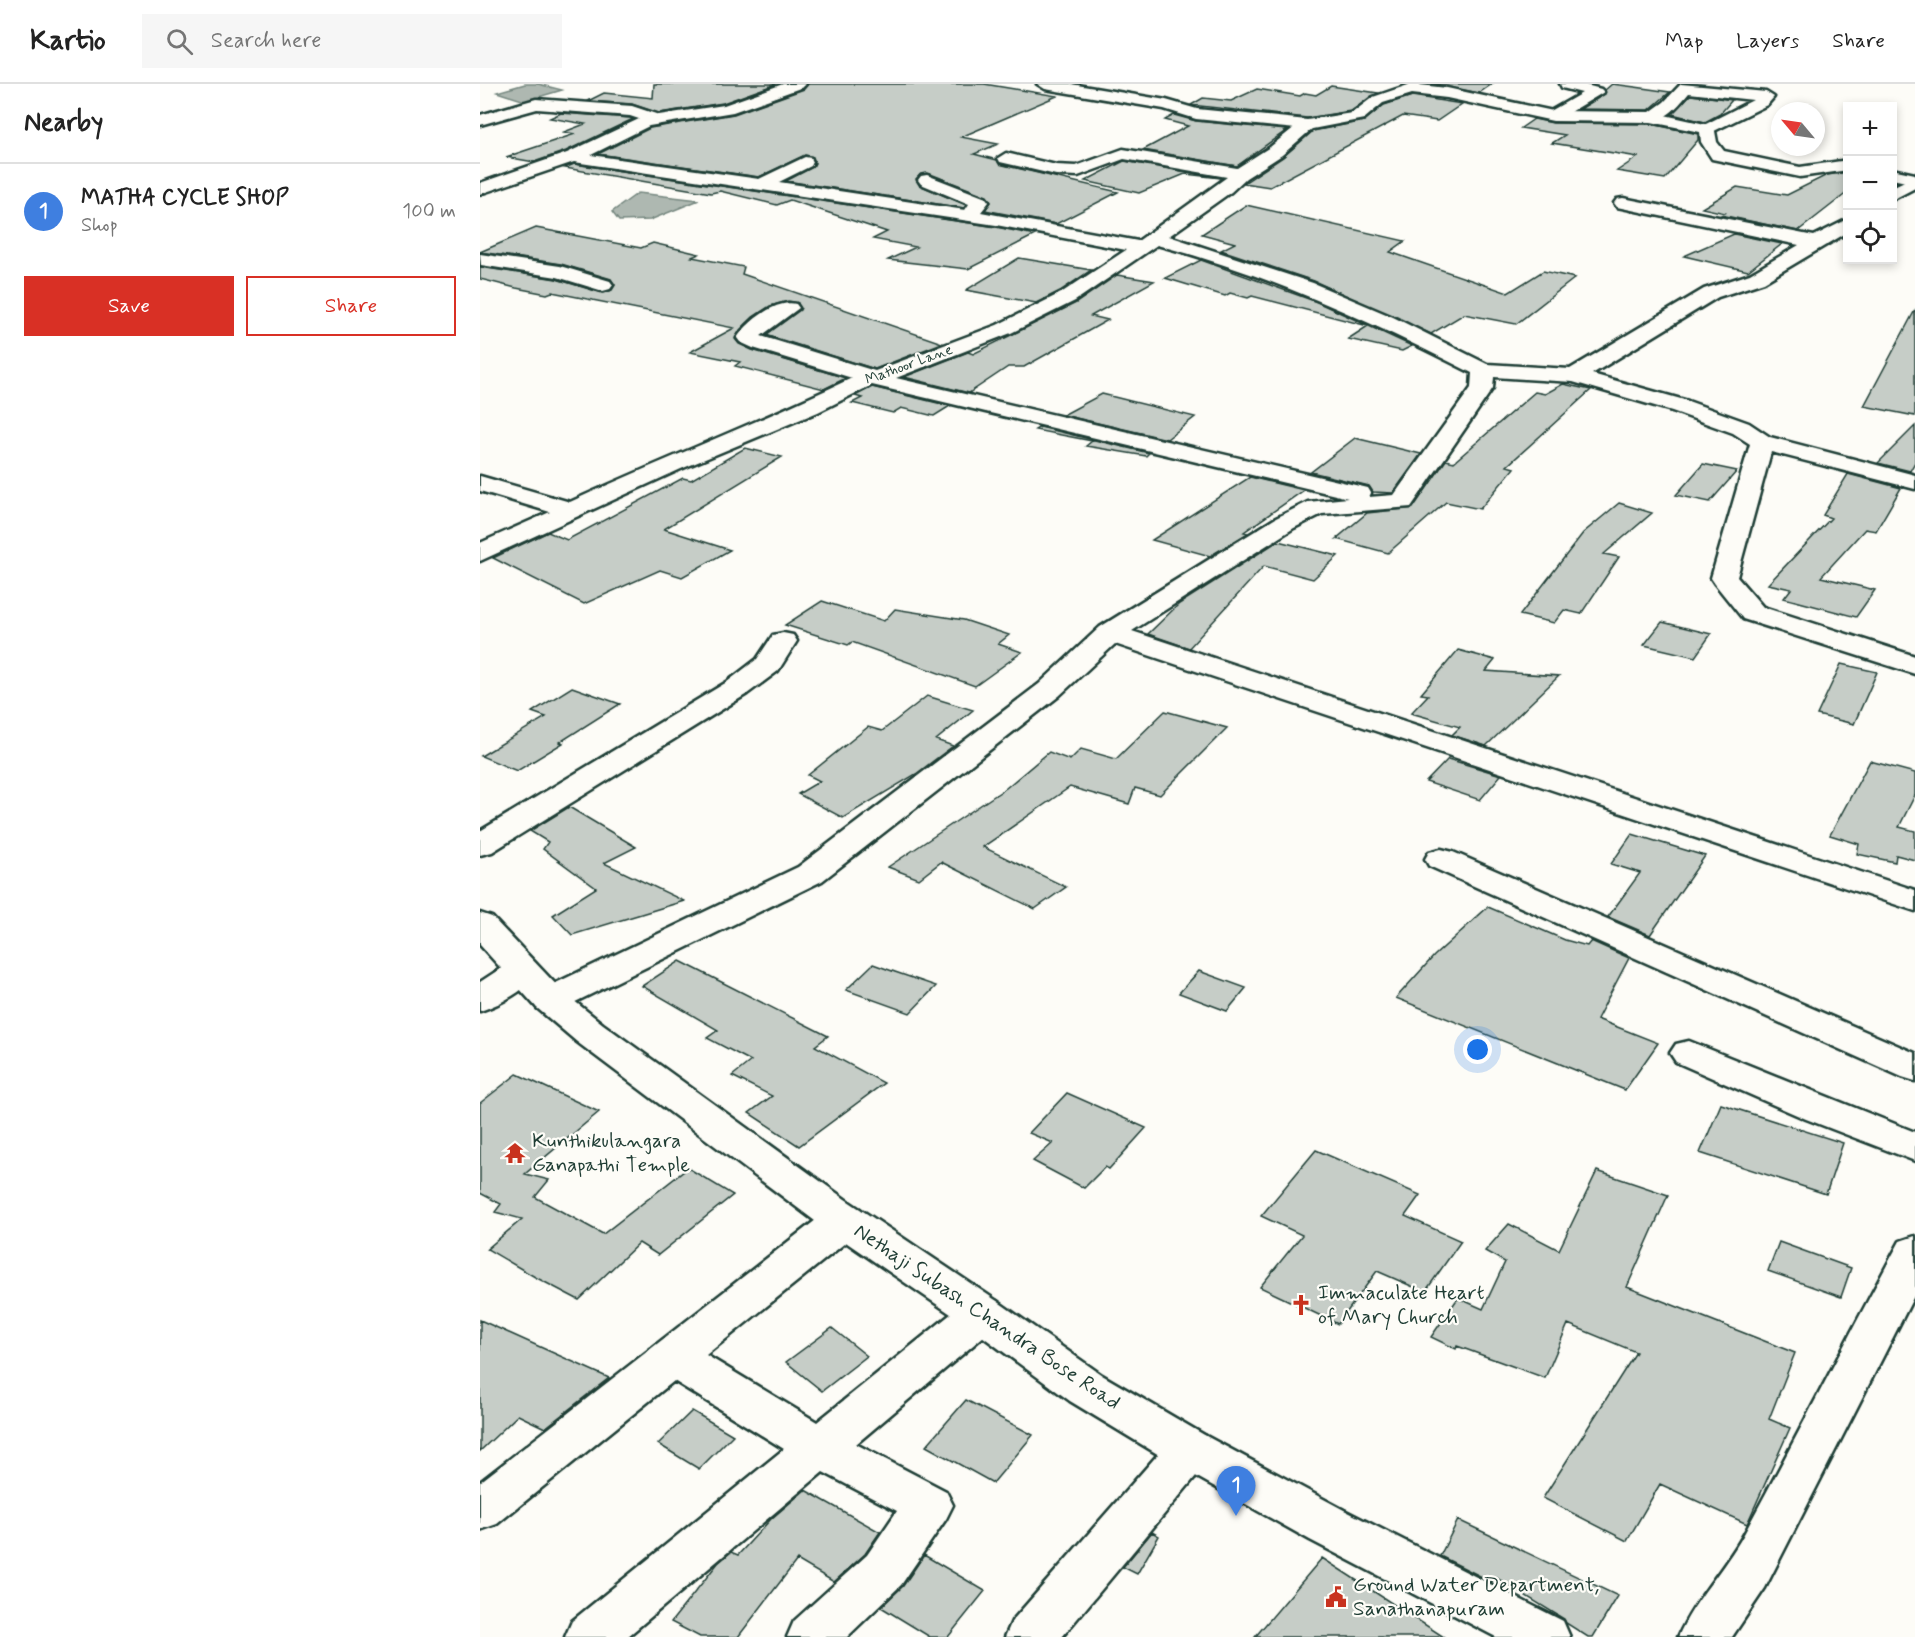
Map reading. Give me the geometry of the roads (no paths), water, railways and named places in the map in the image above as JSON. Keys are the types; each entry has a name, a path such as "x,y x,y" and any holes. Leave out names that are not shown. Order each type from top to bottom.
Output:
{"street":[{"path":"480,189 573,157 634,125 655,119 720,111 798,84"},
{"path":"1045,84 1167,105 1196,114 1307,125 1358,116 1378,100 1414,86 1478,102 1553,116 1651,117 1708,129 1762,102 1766,97 1688,86 1670,105 1651,117"},
{"path":"1553,116 1596,92 1568,84"},
{"path":"480,120 536,104 632,111 655,119"},
{"name":"Mathoor Lane","path":"480,553 571,510 872,378 1004,329 1068,297 1225,188 1240,174 1276,151 1307,125"},
{"path":"1708,129 1709,142 1718,156 1800,172 1843,166"},
{"path":"1006,158 1056,170 1078,171 1123,154 1240,174"},
{"path":"573,157 1147,242 1245,265 1316,291 1386,321 1483,370 1574,376 1680,406 1741,428 1762,442 1915,482"},
{"path":"763,184 806,162"},
{"path":"1897,175 1915,180"},
{"path":"927,180 980,202 968,216"},
{"path":"1897,192 1915,180"},
{"path":"1623,203 1818,243"},
{"path":"1574,376 1711,293 1757,278 1843,227"},
{"path":"480,259 560,272 603,285"},
{"path":"789,308 763,323 747,338 759,344 872,378 1402,502"},
{"path":"1402,502 1482,388 1483,370"},
{"path":"1762,442 1724,578 1753,613 1915,665"},
{"path":"480,483 571,510"},
{"path":"480,999 536,985 810,874 1049,690 1110,633 1285,523 1317,507 1402,502"},
{"path":"1110,633 1915,901"},
{"path":"480,844 737,688 768,665 783,640"},
{"path":"1441,860 1915,1068"},
{"name":"Nethaji Subash Chandra Bose Road","path":"480,924 536,985 598,1039 846,1220 982,1312 1086,1388 1190,1450 1327,1525 1545,1637"},
{"path":"1689,1053 1820,1110 1915,1147"},
{"path":"480,1510 846,1220"},
{"path":"1703,1637 1748,1573 1818,1443 1915,1252"},
{"path":"590,1637 982,1312"},
{"path":"672,1357 819,1447 929,1505 884,1570 812,1637"},
{"path":"1030,1637 1190,1450"}],"place":[{"name":"Kunthikulangara Ganapathi Temple","path":"515,1153"},
{"name":"Immaculate Heart of Mary Church","path":"1301,1305"},
{"name":"MATHA CYCLE SHOP","path":"1236,1516"},
{"name":"Ground Water Department, Sanathanapuram","path":"1336,1597"}]}
